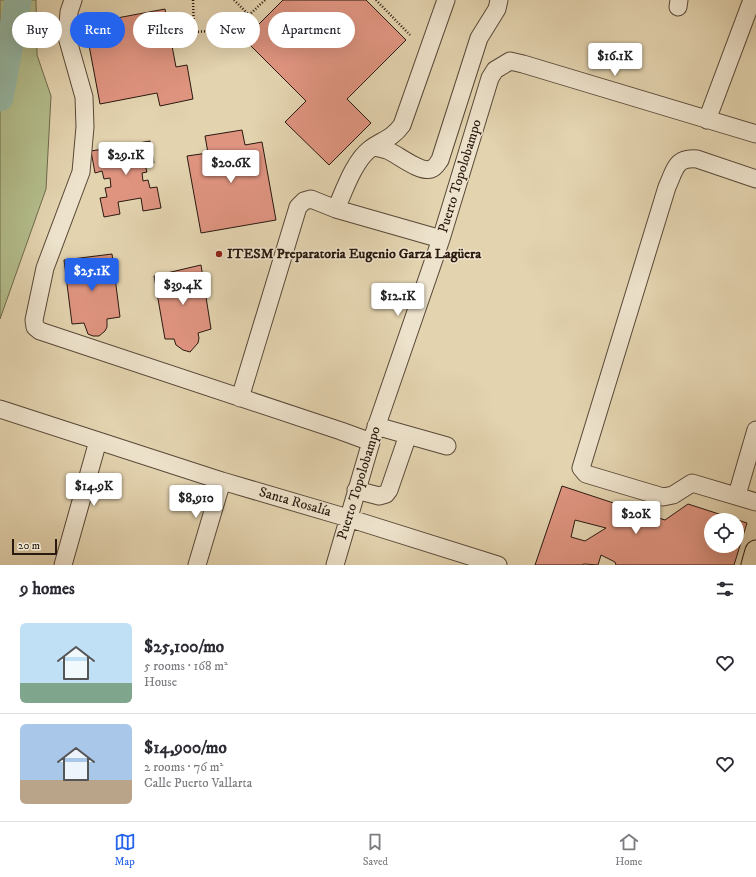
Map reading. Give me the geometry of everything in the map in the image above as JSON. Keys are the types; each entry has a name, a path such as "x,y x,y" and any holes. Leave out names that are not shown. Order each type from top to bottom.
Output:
{"main road":[{"path":"752,565 756,551"}],"street":[{"path":"73,0 69,12 67,37 84,97 85,127 80,172 45,268 34,320 35,327 40,331 371,442"},
{"path":"336,209 350,176 369,150 396,134 402,125 446,0"},
{"path":"375,147 388,150 403,160 426,170 436,166 440,160 479,38 497,9 499,0"},
{"path":"708,120 752,0"},
{"name":"Puerto Topolobampo","path":"335,565 376,426 441,239 490,78 495,70 510,61 523,64 756,134"},
{"path":"756,179 697,160 688,159 681,161 677,166 667,187 581,468 586,474 663,497 673,495 692,483 737,495 756,502"},
{"path":"240,398 298,207 304,201 311,199 336,209 441,239"},
{"name":"Santa Rosalía","path":"0,410 222,481 348,518 477,562 498,565"},
{"path":"376,426 447,446"},
{"path":"737,495 756,430"},
{"path":"356,490 380,496 386,494 389,490 408,435"},
{"path":"63,565 98,441"},
{"path":"197,565 222,481"}],"path":[{"path":"194,0 194,32 206,31"},
{"path":"234,0 246,12"},
{"path":"252,12 265,0"},
{"path":"376,0 410,35"}],"green space":[{"path":"0,0 36,0 36,12 12,12 12,48 37,48 37,55 51,96 46,189 0,319"}],"building":[{"path":"283,0 366,0 406,40 347,99 371,123 329,165 285,122 306,101 253,48 260,48 260,23 268,15 268,48 355,48 355,12 271,12"},
{"path":"165,9 166,12 149,12"},
{"path":"133,15 133,48 172,48 176,67 187,65 193,99 160,106 157,93 100,104 90,48 125,48 125,16"},
{"path":"242,130 245,145 262,142 276,220 201,233 187,156 208,153 205,136"},
{"path":"150,141 154,163 145,165 147,172 142,173 143,181 148,180 150,188 157,187 161,208 143,211 141,198 118,202 120,214 104,217 100,198 107,197 105,188 111,187 110,178 104,179 102,171 95,173 91,151"},
{"path":"112,254 120,317 107,319 107,327 105,331 99,336 93,336 88,334 84,323 72,324 64,260"},
{"path":"201,265 211,329 198,333 198,343 190,352 183,350 176,345 174,339 165,339 154,276"},
{"path":"562,486 665,520 688,504 716,513 704,513 704,553 738,553 734,565 616,565 615,562 601,555 598,565 535,565","holes":["575,520 606,528 585,541 571,537"]},
{"path":"744,522 747,523 744,533"}],"waterway":[{"path":"0,98 18,0"}],"place":[{"name":"ITESM Preparatoria Eugenio Garza Lagüera","path":"219,254"}]}
